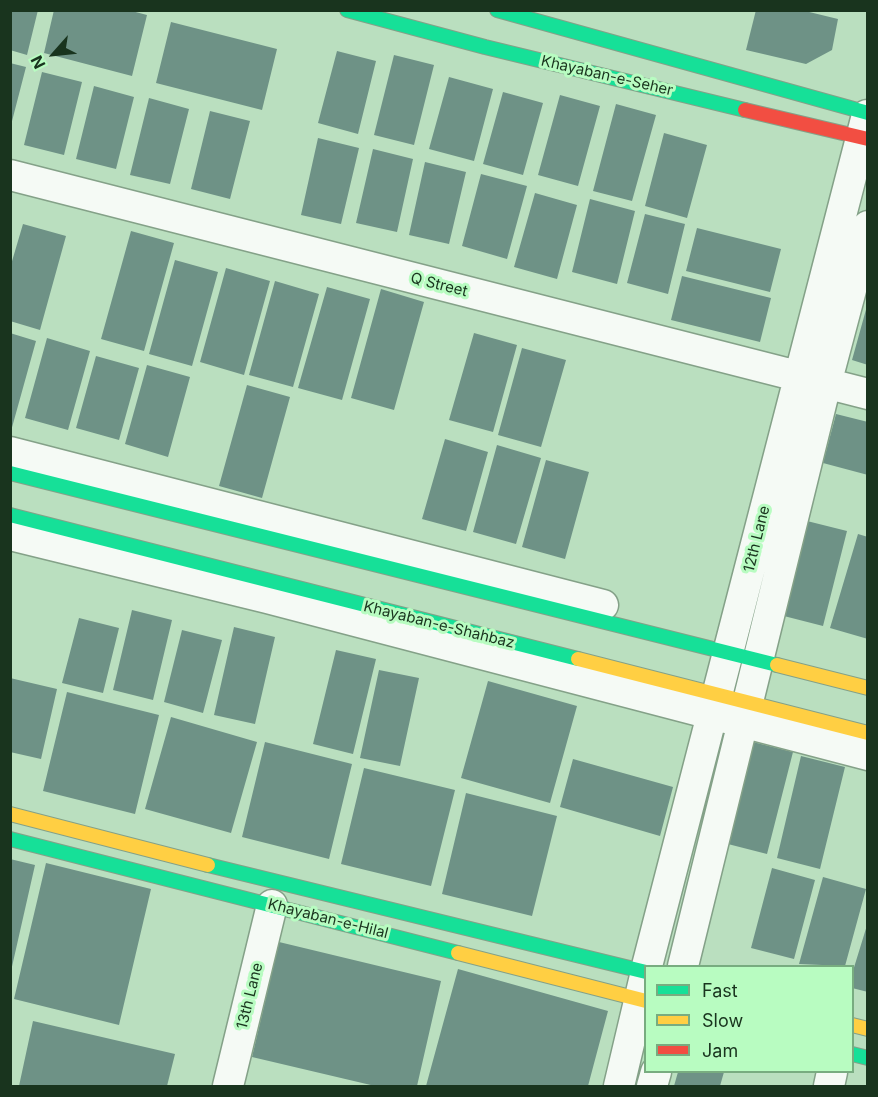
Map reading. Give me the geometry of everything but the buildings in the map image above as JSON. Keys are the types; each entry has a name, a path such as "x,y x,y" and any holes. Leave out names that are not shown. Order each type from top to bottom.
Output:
{"street":[{"name":"Khayaban-e-Seher","path":"347,10 485,47 866,122"},
{"name":"Khayaban-e-Seher","path":"495,10 866,122"},
{"path":"485,47 495,10"},
{"name":"12th Lane","path":"683,965 760,653 812,381 866,122"},
{"name":"Q Street","path":"10,175 867,394"},
{"name":"12th Lane","path":"647,965 730,646 812,381 867,226"},
{"path":"10,452 730,646"},
{"path":"10,473 760,653 867,671"},
{"name":"Khayaban-e-Shahbaz","path":"10,515 715,706"},
{"path":"10,535 715,706 867,754"},
{"path":"760,653 867,688"},
{"path":"745,714 867,733"},
{"path":"10,814 289,885 644,986 619,1086"},
{"name":"Khayaban-e-Hilal","path":"10,838 272,905 644,986"},
{"name":"13th Lane","path":"228,1086 272,905"}],"traffic: fast":[{"path":"347,10 485,47 745,110"},
{"path":"497,10 868,113"},
{"path":"10,473 777,665"},
{"path":"10,515 578,659"},
{"path":"10,839 458,953"},
{"path":"208,865 644,972"},
{"path":"854,1054 868,1058"}],"traffic: slow":[{"path":"578,659 868,733"},
{"path":"777,665 868,688"},
{"path":"10,814 208,865"},
{"path":"458,953 644,1000"},
{"path":"854,1026 868,1029"}],"traffic: jam":[{"path":"745,110 868,139"}]}
